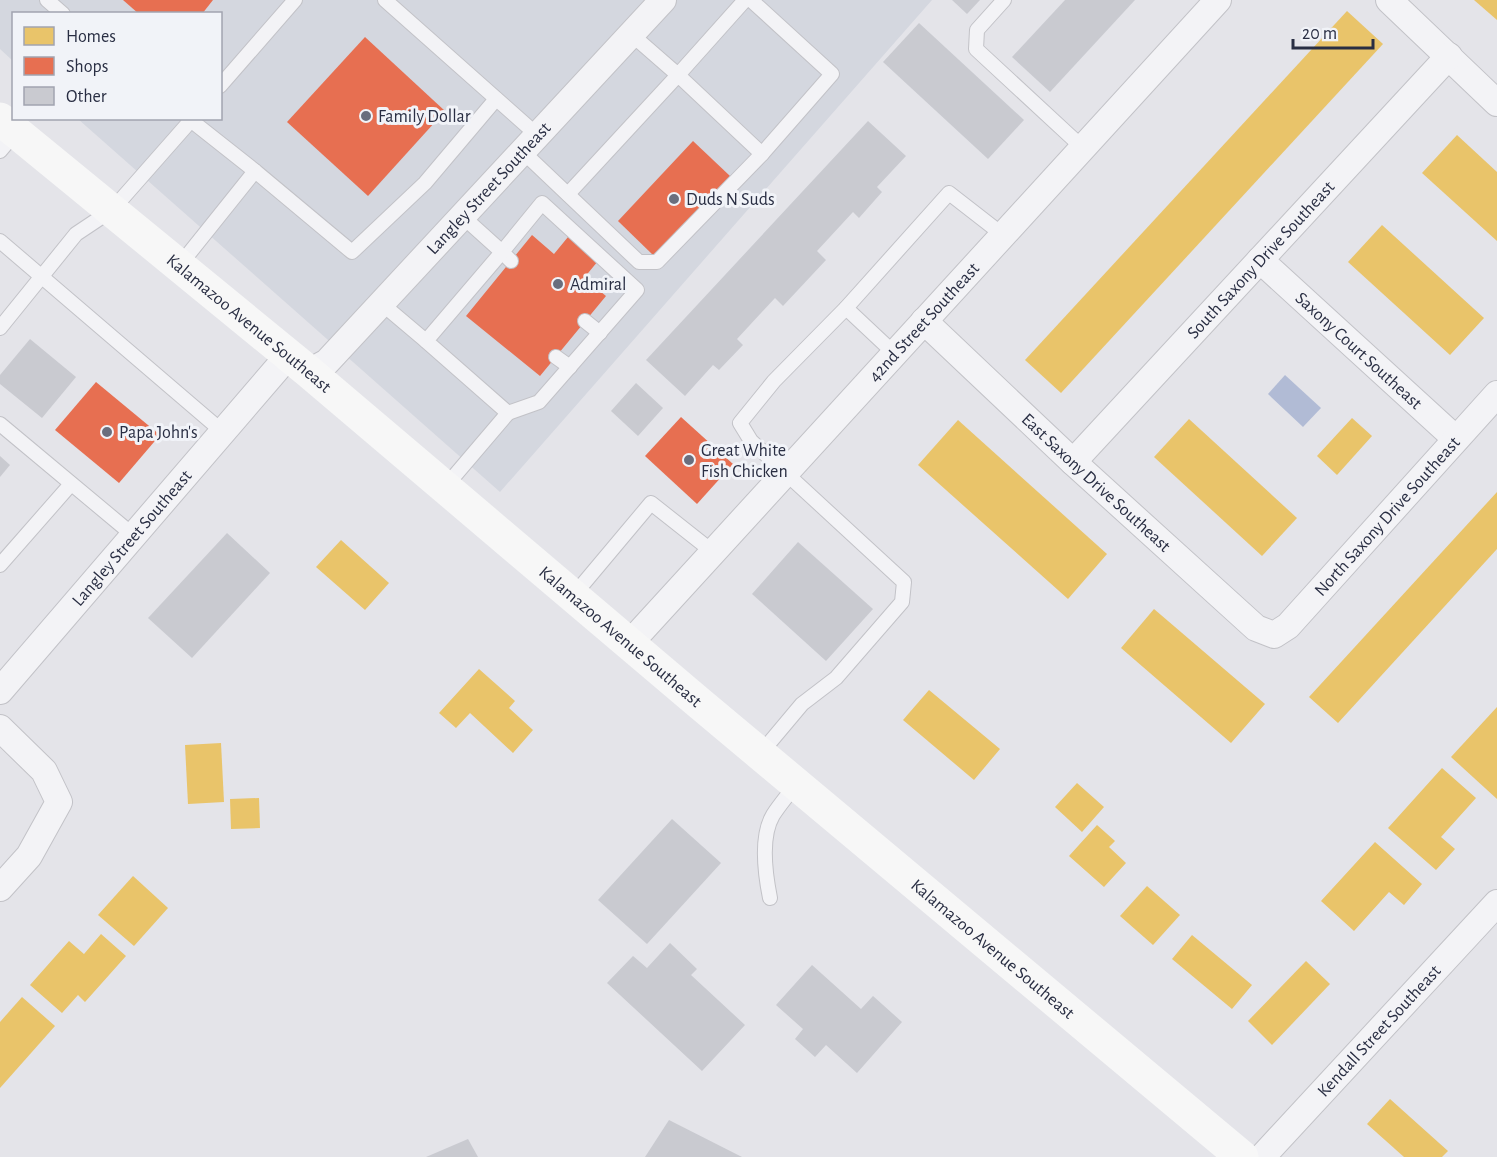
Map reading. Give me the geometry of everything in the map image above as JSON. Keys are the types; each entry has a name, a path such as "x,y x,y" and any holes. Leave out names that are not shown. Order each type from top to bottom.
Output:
{"main road":[{"name":"Kalamazoo Avenue Southeast","path":"5,134 112,210 299,364 1242,1157"}],"street":[{"name":"Langley Street Southeast","path":"0,691 223,432 299,364 327,362 528,142 663,0"},
{"name":"42nd Street Southeast","path":"630,643 1218,0"},
{"path":"1389,0 1497,103"},
{"name":"South Saxony Drive Southeast","path":"1073,462 1449,56"},
{"name":"Saxony Court Southeast","path":"1260,260 1456,439"},
{"name":"East Saxony Drive Southeast","path":"924,321 1073,462 1256,628 1274,635"},
{"name":"North Saxony Drive Southeast","path":"1274,635 1288,626 1497,394"},
{"path":"0,728 44,771 59,802 29,856 0,888"},
{"name":"Kendall Street Southeast","path":"1262,1157 1497,903"}],"lane":[{"path":"47,0 61,12"},
{"path":"222,85 295,0"},
{"path":"385,0 496,99 567,194 639,262 657,262 762,153 832,74 751,0"},
{"path":"567,194 745,0"},
{"path":"1004,0 977,30 976,49 1083,148"},
{"path":"631,34 762,153"},
{"path":"191,120 352,252 425,183 496,99"},
{"path":"0,328 76,234 112,210 189,120"},
{"path":"179,266 255,171"},
{"path":"760,754 802,704 836,678 902,602 904,582 751,441 740,423 774,381 846,308 949,193 1003,235"},
{"path":"426,341 476,292 507,256 542,203 637,290 539,402 508,413 444,488"},
{"path":"461,215 507,256"},
{"path":"0,241 223,432"},
{"path":"381,303 508,413"},
{"path":"846,308 895,354"},
{"path":"585,321 600,333"},
{"path":"556,357 570,367"},
{"path":"0,424 134,536"},
{"path":"0,565 71,484"},
{"path":"573,596 651,503 714,552"},
{"path":"770,898 766,879 767,833 772,816 796,784"}],"shaded area":[{"path":"0,0 932,0 500,492 79,120 222,120 222,12 12,12 12,60 0,49"}],"water":[{"path":"1285,375 1321,408 1303,427 1268,394"}],"building: Homes":[{"path":"1474,0 1497,0 1497,20"},
{"path":"1347,11 1383,44 1061,393 1025,360"},
{"path":"1457,135 1497,172 1497,241 1422,173"},
{"path":"1382,225 1484,318 1450,355 1348,262"},
{"path":"1352,418 1372,436 1337,475 1317,456"},
{"path":"1189,419 1297,518 1262,556 1154,457"},
{"path":"958,420 1107,554 1068,599 918,465"},
{"path":"1497,492 1497,549 1338,723 1309,697"},
{"path":"341,540 389,583 365,610 316,567"},
{"path":"1154,609 1265,704 1231,743 1121,648"},
{"path":"479,669 515,701 509,708 533,730 513,753 470,713 456,728 439,713"},
{"path":"929,690 1000,749 974,780 903,720"},
{"path":"1497,707 1497,799 1451,757"},
{"path":"221,743 224,802 188,804 185,745"},
{"path":"1442,768 1476,798 1441,837 1455,849 1436,870 1388,828"},
{"path":"1077,783 1104,807 1082,832 1055,807"},
{"path":"259,798 260,828 231,829 230,799"},
{"path":"1097,825 1115,841 1109,847 1126,863 1104,887 1069,856"},
{"path":"1375,842 1422,884 1404,905 1389,892 1354,931 1321,901"},
{"path":"133,876 168,908 134,946 98,915"},
{"path":"1147,886 1180,915 1153,945 1120,916"},
{"path":"101,934 126,956 85,1002 78,995 62,1013 30,985 69,941 84,954"},
{"path":"1192,935 1252,985 1232,1009 1172,959"},
{"path":"1306,961 1330,984 1272,1045 1248,1021"},
{"path":"22,997 55,1026 0,1088 0,1022"},
{"path":"1390,1099 1448,1151 1442,1157 1404,1157 1367,1124"}],"building: Shops":[{"path":"123,0 213,0 204,12 137,12"},
{"name":"Family Dollar","path":"365,37 445,111 368,196 287,122"},
{"name":"Duds N Suds","path":"693,141 730,176 654,256 618,221"},
{"path":"532,235 554,254 568,237 598,261 584,278 606,296 540,376 466,316"},
{"name":"Papa John's","path":"96,382 160,435 119,483 55,430"},
{"name":"Great White Fish Chicken","path":"681,417 733,464 697,504 645,456"}],"building: Other":[{"path":"952,0 980,0 967,14"},
{"path":"1065,0 1135,0 1050,92 1012,57"},
{"path":"919,23 1024,120 988,159 883,62"},
{"path":"868,121 906,156 877,187 882,192 859,218 853,212 817,251 826,260 783,306 775,298 737,339 743,345 719,370 713,365 685,396 646,360"},
{"path":"30,339 76,377 42,418 0,384 0,375"},
{"path":"636,383 663,408 638,436 611,411"},
{"path":"0,456 10,465 0,477"},
{"path":"227,533 270,573 192,658 148,618"},
{"path":"798,542 873,609 826,661 752,594"},
{"path":"672,819 721,863 647,944 598,900"},
{"path":"670,943 697,969 691,975 745,1025 702,1071 607,983 633,956 647,968"},
{"path":"812,965 861,1009 873,996 902,1022 857,1073 826,1045 815,1057 795,1039 803,1029 776,1005"},
{"path":"669,1120 742,1157 645,1157"},
{"path":"468,1139 478,1157 426,1157"}],"place":[{"name":"Family Dollar","path":"366,116"},
{"name":"Duds N Suds","path":"674,199"},
{"name":"Admiral","path":"558,284"},
{"name":"Papa John's","path":"107,432"},
{"name":"Great White Fish Chicken","path":"689,460"}]}
